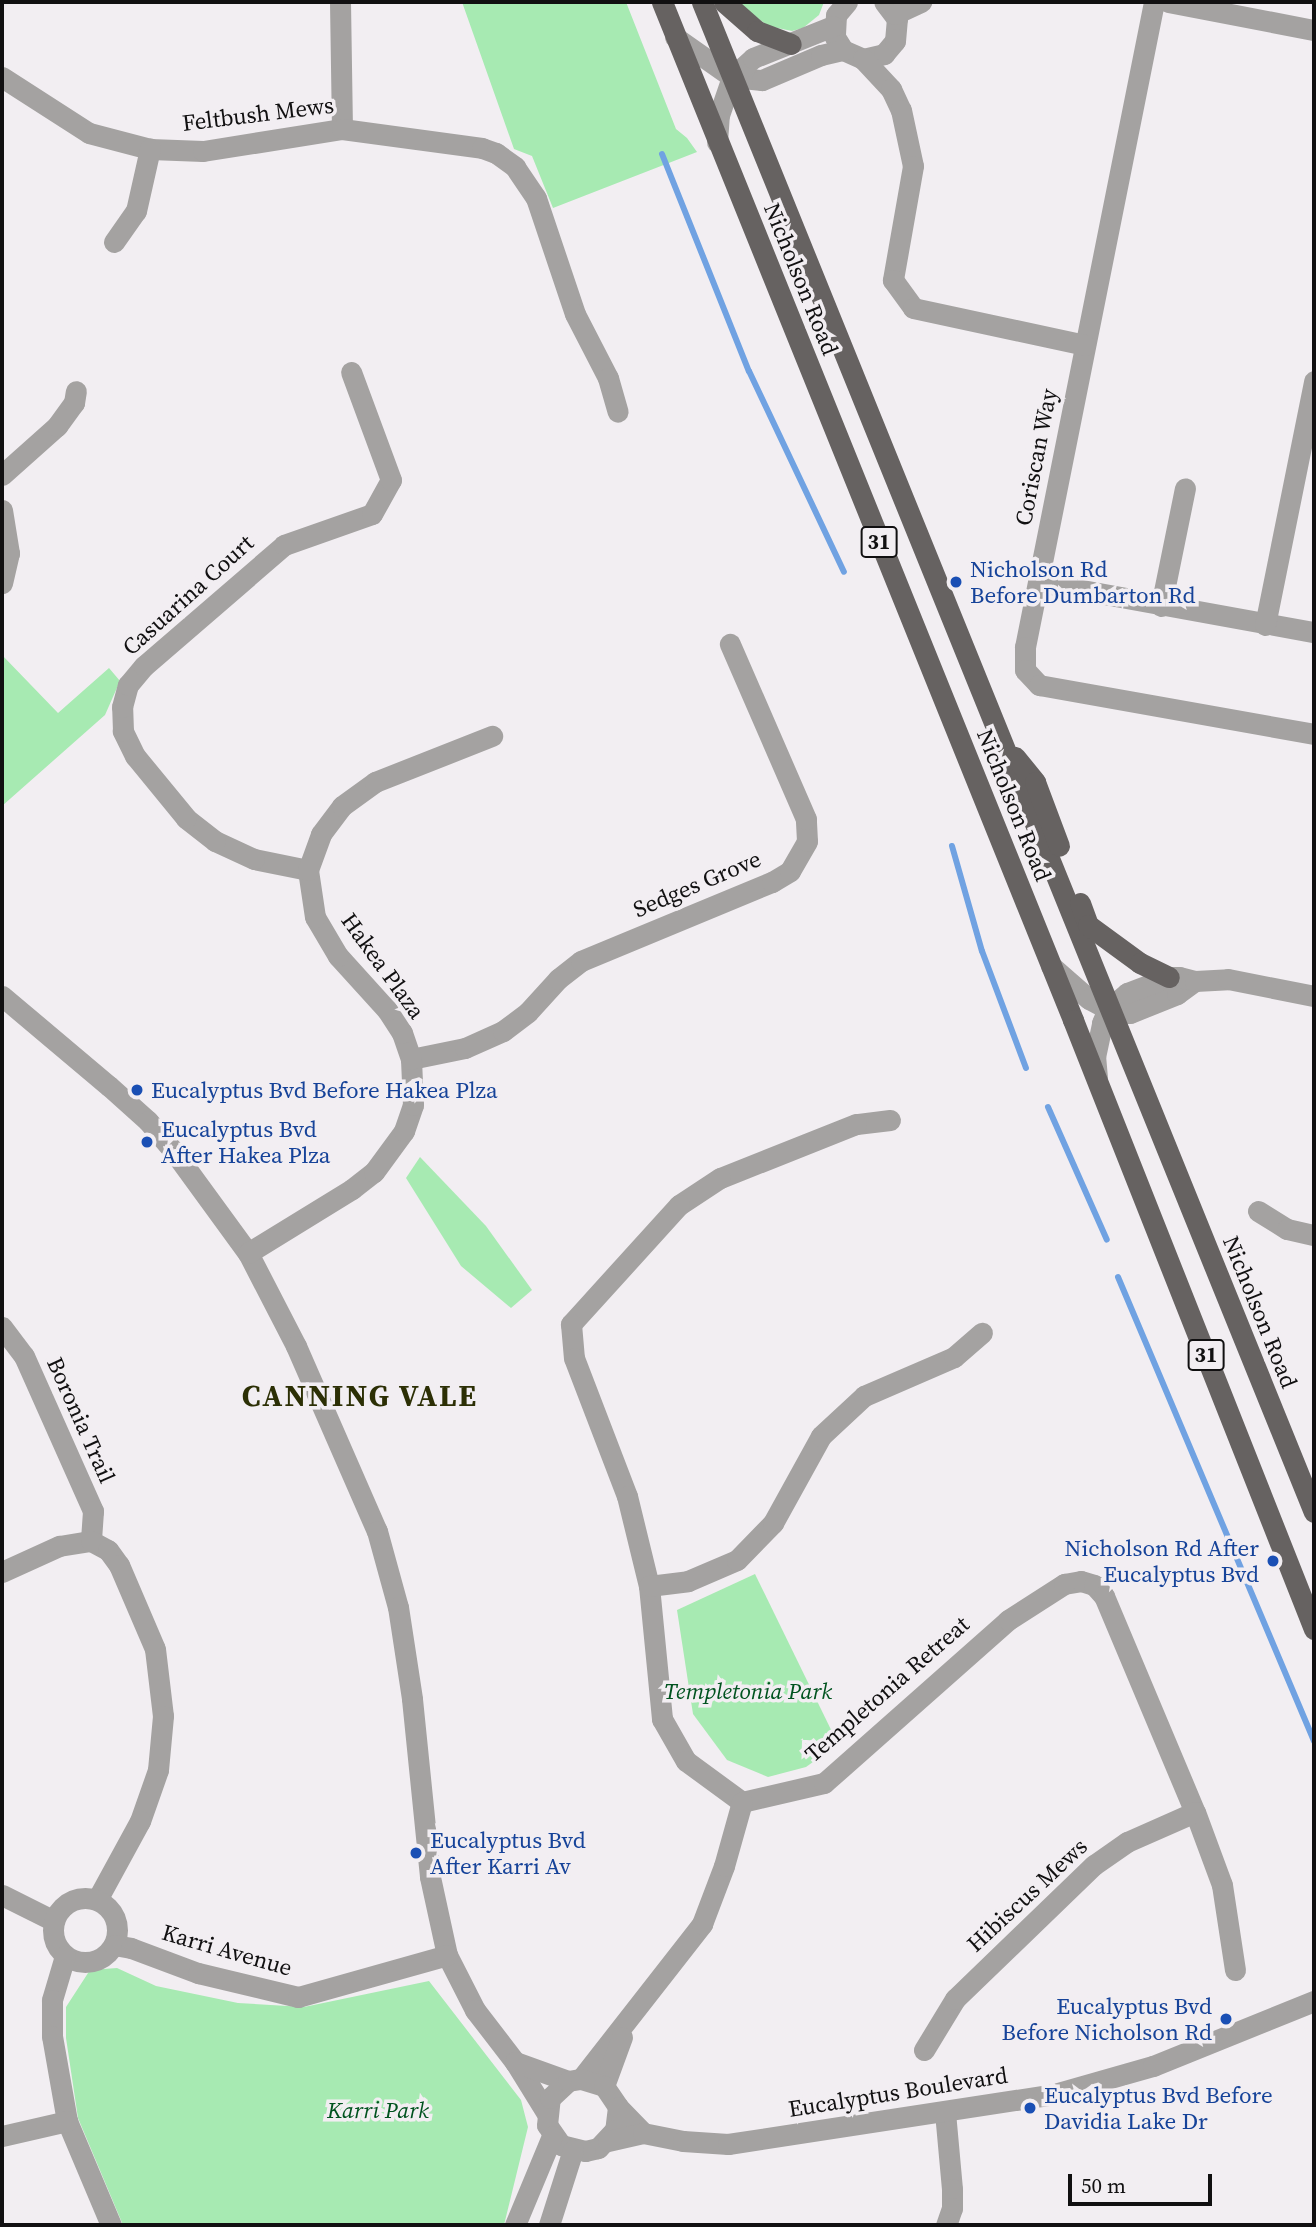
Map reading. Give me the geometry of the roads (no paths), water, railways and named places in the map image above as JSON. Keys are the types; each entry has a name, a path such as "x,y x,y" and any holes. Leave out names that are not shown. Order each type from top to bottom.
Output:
{"main road":[{"name":"Nicholson Road","path":"662,2 1051,966 1314,1629"},
{"name":"Nicholson Road","path":"702,2 1314,1512"},
{"path":"724,2 757,31 791,44"},
{"path":"1001,738 1035,782 1088,925 1140,963 1169,977"}],"street":[{"path":"340,2 342,129"},
{"path":"847,2 836,15 833,26 835,37 843,50 863,59 891,89 901,110 913,166 893,280 913,308 1085,345"},
{"path":"863,59 874,59 888,50 898,30 890,8 921,2"},
{"name":"Coriscan Way","path":"1154,2 1038,582 1026,647 1025,670 1040,685 1314,734"},
{"path":"1168,2 1314,30"},
{"path":"717,142 719,115 732,78 752,58 833,26"},
{"path":"676,37 732,78 762,80 821,55 843,50"},
{"path":"888,50 891,89"},
{"name":"Feltbush Mews","path":"2,78 89,133 150,149 203,151 342,129 482,148 506,159 515,167 536,198 571,303 608,378 618,412"},
{"path":"114,242 136,211 150,149"},
{"name":"Casuarina Court","path":"308,870 254,859 215,841 186,818 135,756 123,731 122,707 128,685 144,666 284,545 372,514 391,480 351,372"},
{"path":"1265,625 1304,483 1314,381"},
{"path":"2,475 57,426 74,403 76,391"},
{"path":"1161,606 1185,488"},
{"path":"2,510 9,554 2,583"},
{"path":"1038,582 1314,632"},
{"name":"Sedges Grove","path":"411,1059 465,1048 503,1031 528,1012 558,979 581,961 772,883 790,871 807,841 806,819 730,644"},
{"name":"Hakea Plaza","path":"248,1253 352,1189 374,1172 404,1131 413,1105 411,1059 402,1033 387,1010 338,956 315,917 308,870 321,834 342,806 375,782 492,736"},
{"path":"1051,966 1066,982 1108,1009 1130,1013 1177,994 1195,981"},
{"path":"1097,1081 1095,1057 1108,1009 1127,993 1169,977 1195,981 1228,979 1314,996"},
{"path":"2,996 148,1121 201,1185 248,1253 296,1346 361,1489 389,1573 404,1639 430,1877 447,1955 475,2010 515,2062 546,2112 552,2136 515,2225"},
{"path":"2,1008 24,1017"},
{"path":"546,2112 550,2098 574,2080 629,2019 702,1924 724,1866 742,1802 686,1761 662,1719 649,1586 627,1496 574,1358 571,1324 679,1205 720,1178 856,1124 890,1120"},
{"path":"1258,1212 1287,1229 1314,1235"},
{"name":"Boronia Trail","path":"2,1327 24,1356 93,1511 91,1541"},
{"path":"649,1586 688,1581 737,1560 773,1523 821,1436 864,1396 954,1357 982,1333"},
{"path":"2,1572 59,1546 91,1541 108,1550 120,1565 155,1649 163,1716 158,1770 140,1821 97,1900"},
{"name":"Templetonia Retreat","path":"742,1802 824,1783 1008,1620 1064,1584 1081,1581 1094,1585 1104,1596 1195,1812 1222,1885 1235,1970"},
{"name":"Hibiscus Mews","path":"924,2050 955,1999 1094,1865 1127,1842 1195,1812"},
{"path":"2,1895 54,1921"},
{"path":"76,1899 97,1900 106,1905 117,1924 114,1945 98,1961 75,1961 65,1956 54,1940 54,1921 58,1911 76,1899"},
{"name":"Karri Avenue","path":"114,1945 131,1948 198,1973 298,1997 447,1955"},
{"path":"65,1956 52,2000 52,2024 67,2121 111,2225"},
{"name":"Eucalyptus Boulevard","path":"573,2150 598,2148 608,2141 643,2133 683,2141 727,2144 945,2112 1094,2084 1153,2066 1314,2001"},
{"path":"604,2086 629,2019"},
{"path":"515,2062 604,2086 618,2107 643,2133"},
{"path":"608,2141 618,2119 618,2107"},
{"path":"945,2112 952,2189 952,2208 946,2225"},
{"path":"2,2136 67,2121"},
{"path":"549,2225 573,2150 552,2136"}],"waterway":[{"path":"662,154 749,371 844,572"},
{"path":"952,846 982,951 1026,1068"},
{"path":"1048,1107 1107,1240"},
{"path":"1118,1277 1314,1741"}],"place":[{"name":"Nicholson Rd Before Dumbarton Rd","path":"956,582"},
{"name":"Eucalyptus Bvd Before Hakea Plza","path":"137,1090"},
{"name":"Eucalyptus Bvd After Hakea Plza","path":"147,1142"},
{"name":"Nicholson Rd After Eucalyptus Bvd","path":"1273,1561"},
{"name":"Eucalyptus Bvd After Karri Av","path":"416,1853"},
{"name":"Eucalyptus Bvd Before Nicholson Rd","path":"1226,2019"},
{"name":"Eucalyptus Bvd Before Davidia Lake Dr","path":"1030,2108"}],"district":[{"name":"CANNING VALE","path":"360,1396"}],"park label":[{"name":"Templetonia Park","path":"748,1691"},
{"name":"Karri Park","path":"378,2110"}]}
